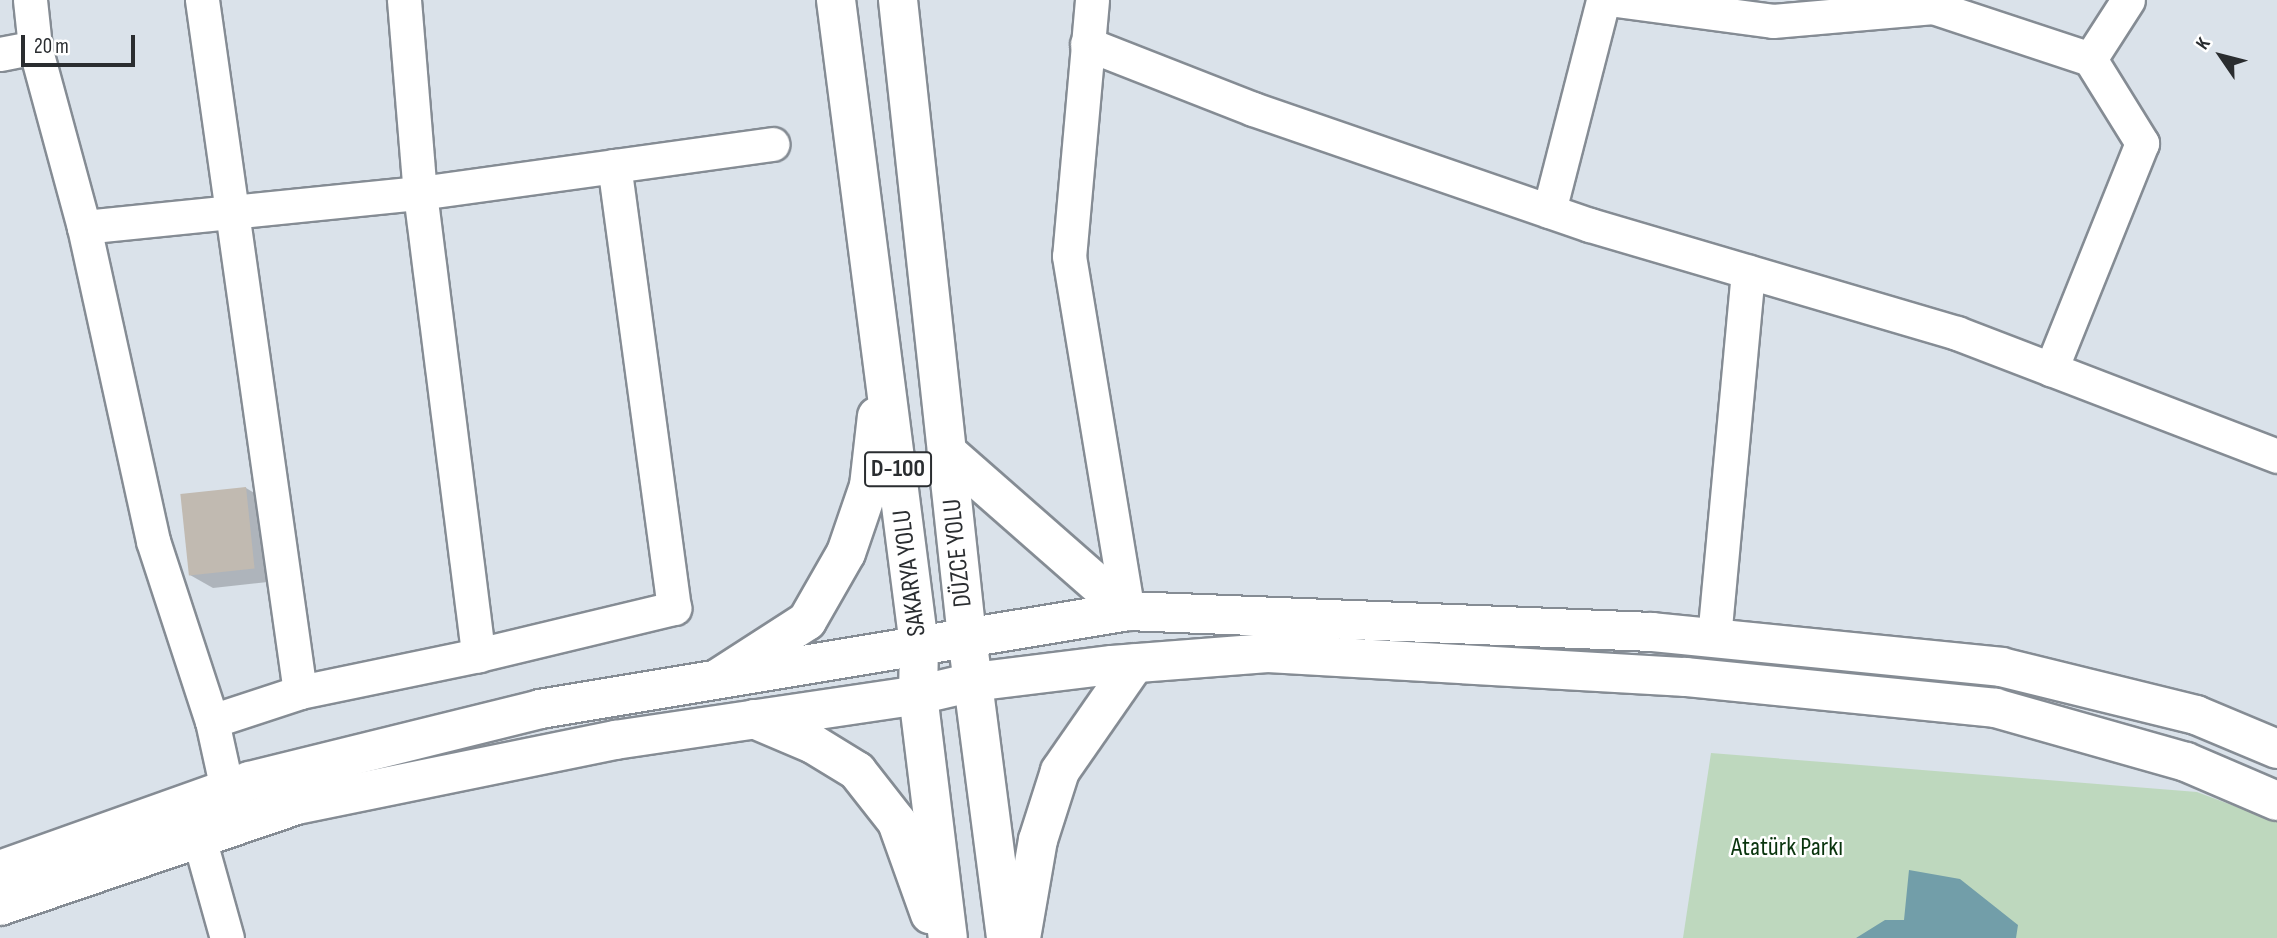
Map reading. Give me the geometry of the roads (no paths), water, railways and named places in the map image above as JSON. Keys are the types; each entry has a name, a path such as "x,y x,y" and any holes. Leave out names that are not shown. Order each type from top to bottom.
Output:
{"main road":[{"name":"DÜZCE YOLU","path":"898,0 967,638 1006,938"},
{"name":"SAKARYA YOLU","path":"837,15 884,355 919,645 918,695 948,938"},
{"path":"717,679 807,621 846,553 869,486 884,355"},
{"path":"947,452 1128,611"},
{"path":"0,870 250,781 540,709 1128,611 1652,632 2001,667 2196,715 2277,749"},
{"path":"0,906 296,805 615,740 918,695 973,682 1135,663 1268,653 1686,677 1995,708 2186,762 2277,801"},
{"path":"1021,938 1038,840 1060,771 1135,663"},
{"path":"754,719 813,744 857,771 897,822 939,938"}],"street":[{"path":"30,0 35,47 84,227 153,541 212,721 227,789"},
{"path":"202,0 300,692"},
{"path":"404,0 420,193 478,655"},
{"path":"814,0 837,15"},
{"path":"1092,0 1069,257 1128,611"},
{"path":"1549,211 1603,0"},
{"path":"1616,0 1773,21 1934,4 2090,60 2142,143 2050,369"},
{"path":"2090,60 2128,0"},
{"path":"1087,44 1253,109 1549,211 1957,332 2277,456"},
{"path":"0,54 35,47"},
{"path":"84,227 420,193 772,144"},
{"path":"212,721 300,692 478,655 674,608 614,166"},
{"path":"1714,638 1748,272"},
{"path":"200,838 227,938"}],"water":[{"path":"1909,870 1960,879 2018,925 2016,938 1856,938 1885,920 1904,920"}],"park label":[{"name":"Atatürk Parkı","path":"1787,848"}]}
